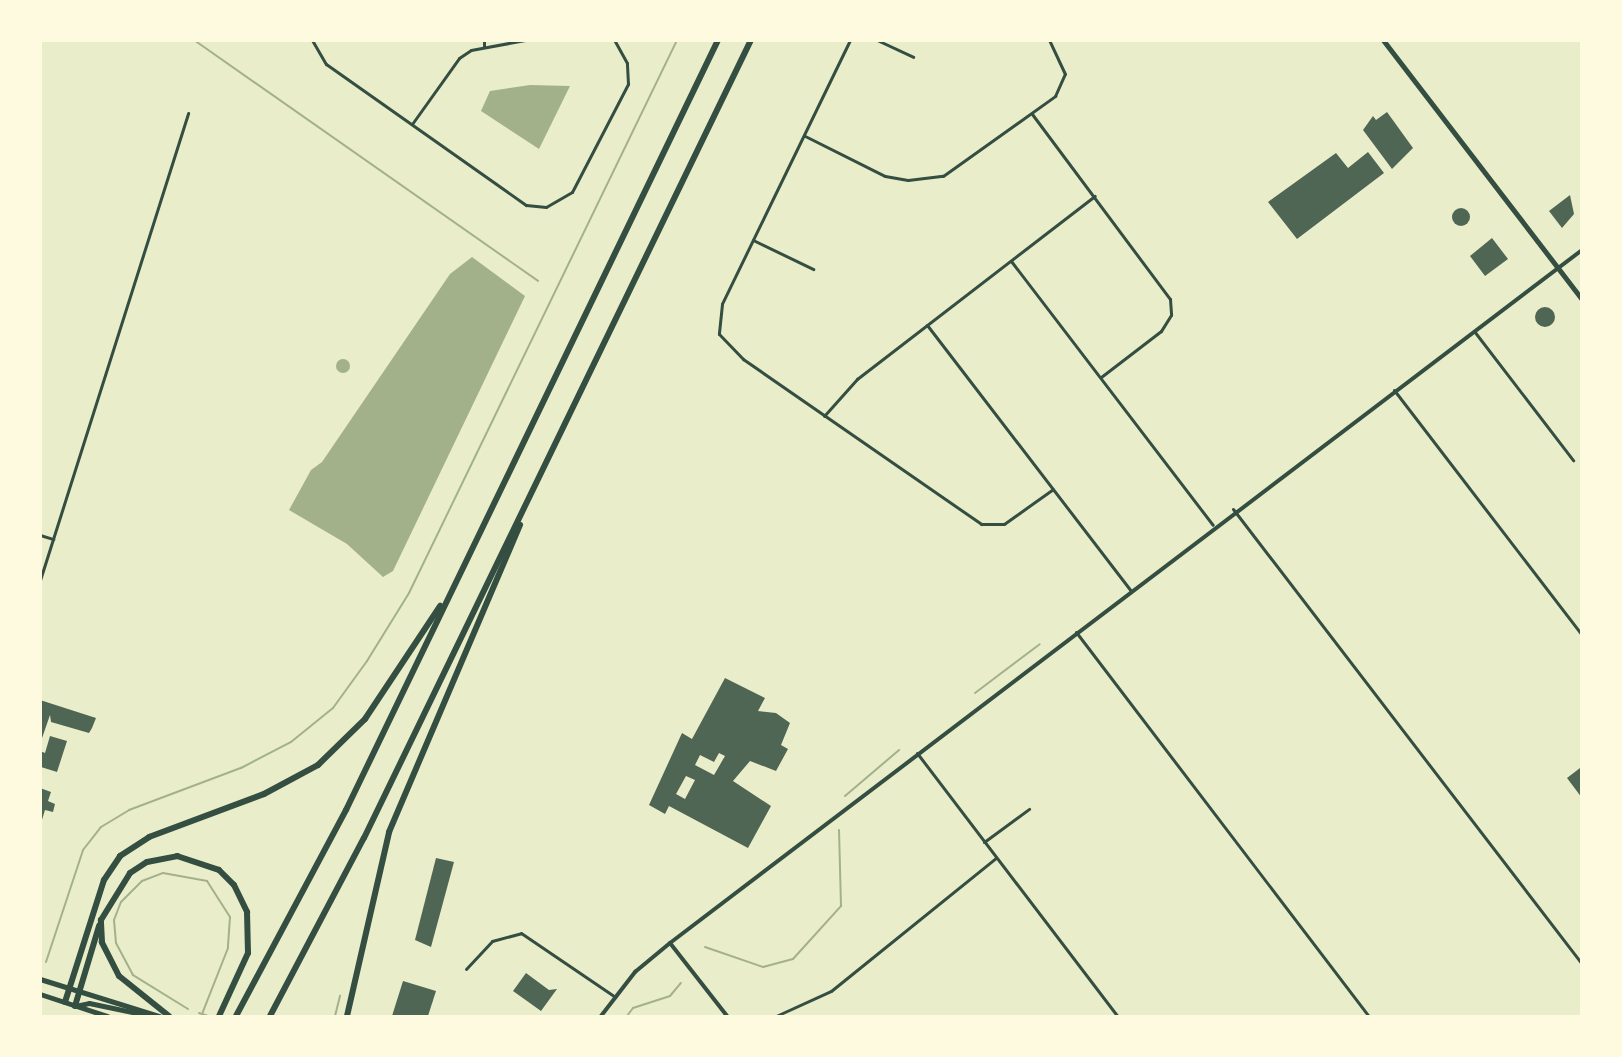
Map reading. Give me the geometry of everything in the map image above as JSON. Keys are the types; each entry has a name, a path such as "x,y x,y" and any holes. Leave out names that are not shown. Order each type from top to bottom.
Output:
{"highway":[{"path":"236,1017 346,810 718,40"},
{"path":"270,1016 364,838 751,40"},
{"path":"347,1017 389,832 547,460"},
{"path":"65,1002 104,880 120,856 149,837 264,794 318,765 365,719 447,598"},
{"path":"75,1006 101,920 123,880 147,862 188,857 219,870 240,893 250,933 243,968 219,1017"},
{"path":"101,920 102,942 118,976 169,1017"}],"main road":[{"path":"1383,40 1581,299"},
{"path":"40,979 159,1016"},
{"path":"40,994 107,1017"},
{"path":"75,1006 89,1003 133,1016 159,1016"}],"street":[{"path":"312,40 326,64 526,205 562,201 628,84 627,63 614,40"},
{"path":"484,40 484,47"},
{"path":"412,124 459,58 484,47 525,40"},
{"path":"850,40 719,314 719,334 742,359 981,524 1004,524 1053,489"},
{"path":"877,40 913,57"},
{"path":"804,136 885,176 920,180 963,166 1032,114 1064,82 1063,62 1049,40"},
{"path":"40,580 189,112"},
{"path":"1032,114 1161,282 1172,309 1161,331 1101,377"},
{"path":"824,416 845,389 1095,196"},
{"path":"753,240 813,269"},
{"path":"601,1017 615,997 670,942 1233,509 1581,250"},
{"path":"1011,261 1214,525"},
{"path":"927,325 1130,590"},
{"path":"1474,331 1573,460"},
{"path":"1394,390 1581,635"},
{"path":"1233,509 1581,964"},
{"path":"40,535 53,539"},
{"path":"1076,632 1369,1017"},
{"path":"917,753 1117,1017"},
{"path":"984,842 1029,809"},
{"path":"776,1017 831,991 996,858"},
{"path":"466,969 492,941 521,933 615,997"},
{"path":"670,942 727,1017"}],"shaded area":[{"path":"530,85 570,86 539,149 481,111 490,91"},
{"path":"472,257 525,296 393,571 383,577 347,544 289,510 311,470 322,462 450,274"},
{"path":"340,359 346,359 350,366 346,373 340,373 336,369 336,363"}],"building":[{"path":"1387,112 1413,148 1392,169 1363,130 1373,116 1376,120"},
{"path":"1368,152 1384,173 1297,239 1268,202 1336,153 1348,168"},
{"path":"1570,195 1574,214 1562,228 1549,211"},
{"path":"1457,208 1465,208 1470,213 1468,224 1457,226 1452,221 1452,213"},
{"path":"1492,238 1508,259 1485,276 1470,256"},
{"path":"1541,307 1549,307 1555,313 1555,321 1549,327 1541,327 1535,321 1535,313"},
{"path":"725,678 765,698 758,711 776,713 790,723 781,745 788,749 776,771 750,761 733,781 771,806 748,848 669,806 665,814 649,805 682,733 692,739","holes":["719,753 725,756 714,775 695,765 700,755 714,762","686,776 695,780 685,799 676,794"]},
{"path":"40,700 96,718 89,733 51,722 50,715 40,744"},
{"path":"50,736 67,741 57,772 41,767 40,751 45,753"},
{"path":"1580,768 1582,769 1582,798 1567,778"},
{"path":"40,788 51,792 48,801 55,804 53,812 45,810 41,823"},
{"path":"436,858 454,862 431,947 415,940"},
{"path":"526,973 549,990 557,989 541,1011 513,991"},
{"path":"403,981 436,991 428,1016 392,1016"}],"waterway":[{"path":"194,40 538,281"},
{"path":"46,962 83,850 101,827 129,810 241,768 291,742 333,708 367,661 409,593 677,40"},
{"path":"975,693 1040,644"},
{"path":"845,796 899,750"},
{"path":"705,947 763,967 793,959 841,906 839,830"},
{"path":"188,1009 133,975 116,943 114,920 121,902 142,881 163,873 207,881 230,917 228,948 202,1014"},
{"path":"627,1016 633,1008 670,996 681,983"},
{"path":"335,1016 340,996"},
{"path":"199,1013 208,1016"}]}
